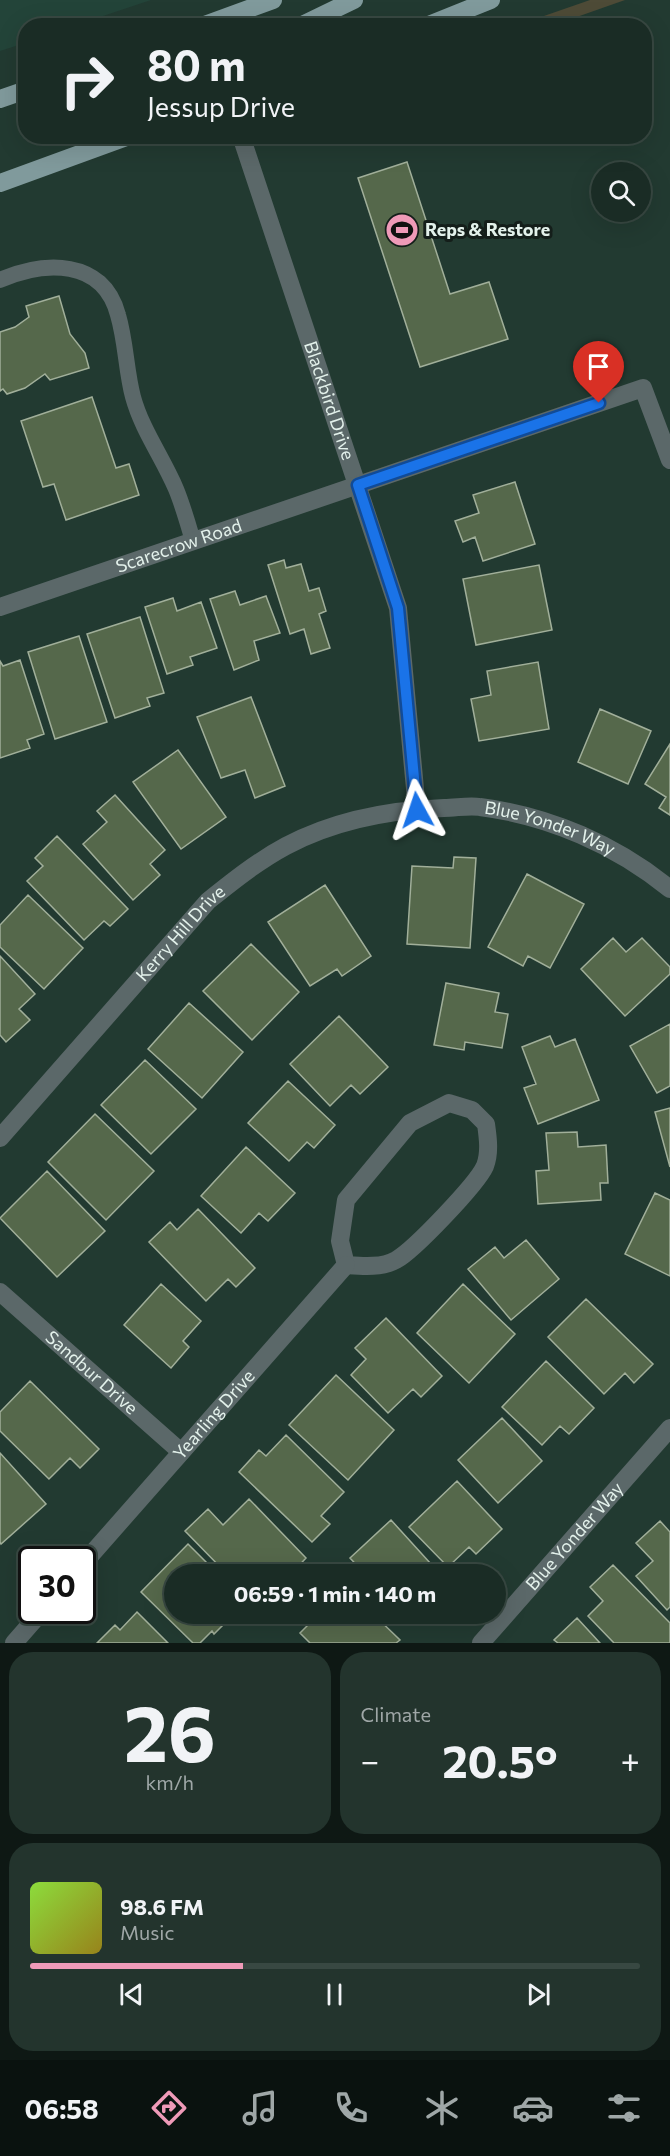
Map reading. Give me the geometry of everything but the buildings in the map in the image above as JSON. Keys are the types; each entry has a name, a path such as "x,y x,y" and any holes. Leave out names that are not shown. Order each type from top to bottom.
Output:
{"main road":[{"path":"224,18 273,0"},
{"path":"317,18 354,0"},
{"path":"446,18 491,0"},
{"path":"0,99 18,93"},
{"path":"0,183 107,144"}],"street":[{"name":"Blackbird Drive","path":"244,144 398,608 417,810"},
{"name":"Scarecrow Road","path":"0,607 643,388 670,460"},
{"name":"Blue Yonder Way","path":"417,810 479,807 574,830 615,851 670,889"},
{"name":"Kerry Hill Drive","path":"0,1138 208,901 246,871 286,846 338,824 391,812 417,810"},
{"path":"449,1103 472,1110 486,1124 489,1148 485,1167 420,1241 395,1262 369,1266 346,1265 340,1241 346,1200 378,1158 410,1123 430,1112 449,1103"},
{"name":"Yearling Drive","path":"96,1549 346,1265"},
{"name":"Sandbur Drive","path":"0,1292 181,1452"},
{"name":"Blue Yonder Way","path":"481,1643 670,1428"},
{"path":"14,1643 31,1624"}],"lane":[{"path":"0,280 40,267 59,266 81,273 97,283 110,297 118,314 133,397 176,489 193,541"}],"shaded area":[{"path":"0,0 151,0 97,18 18,18 18,45 0,51"},
{"path":"590,0 625,0 574,18 538,18"}],"place":[{"name":"Reps & Restore","path":"402,230"}],"route":[{"path":"417,810 398,608 358,485 599,403"}]}
